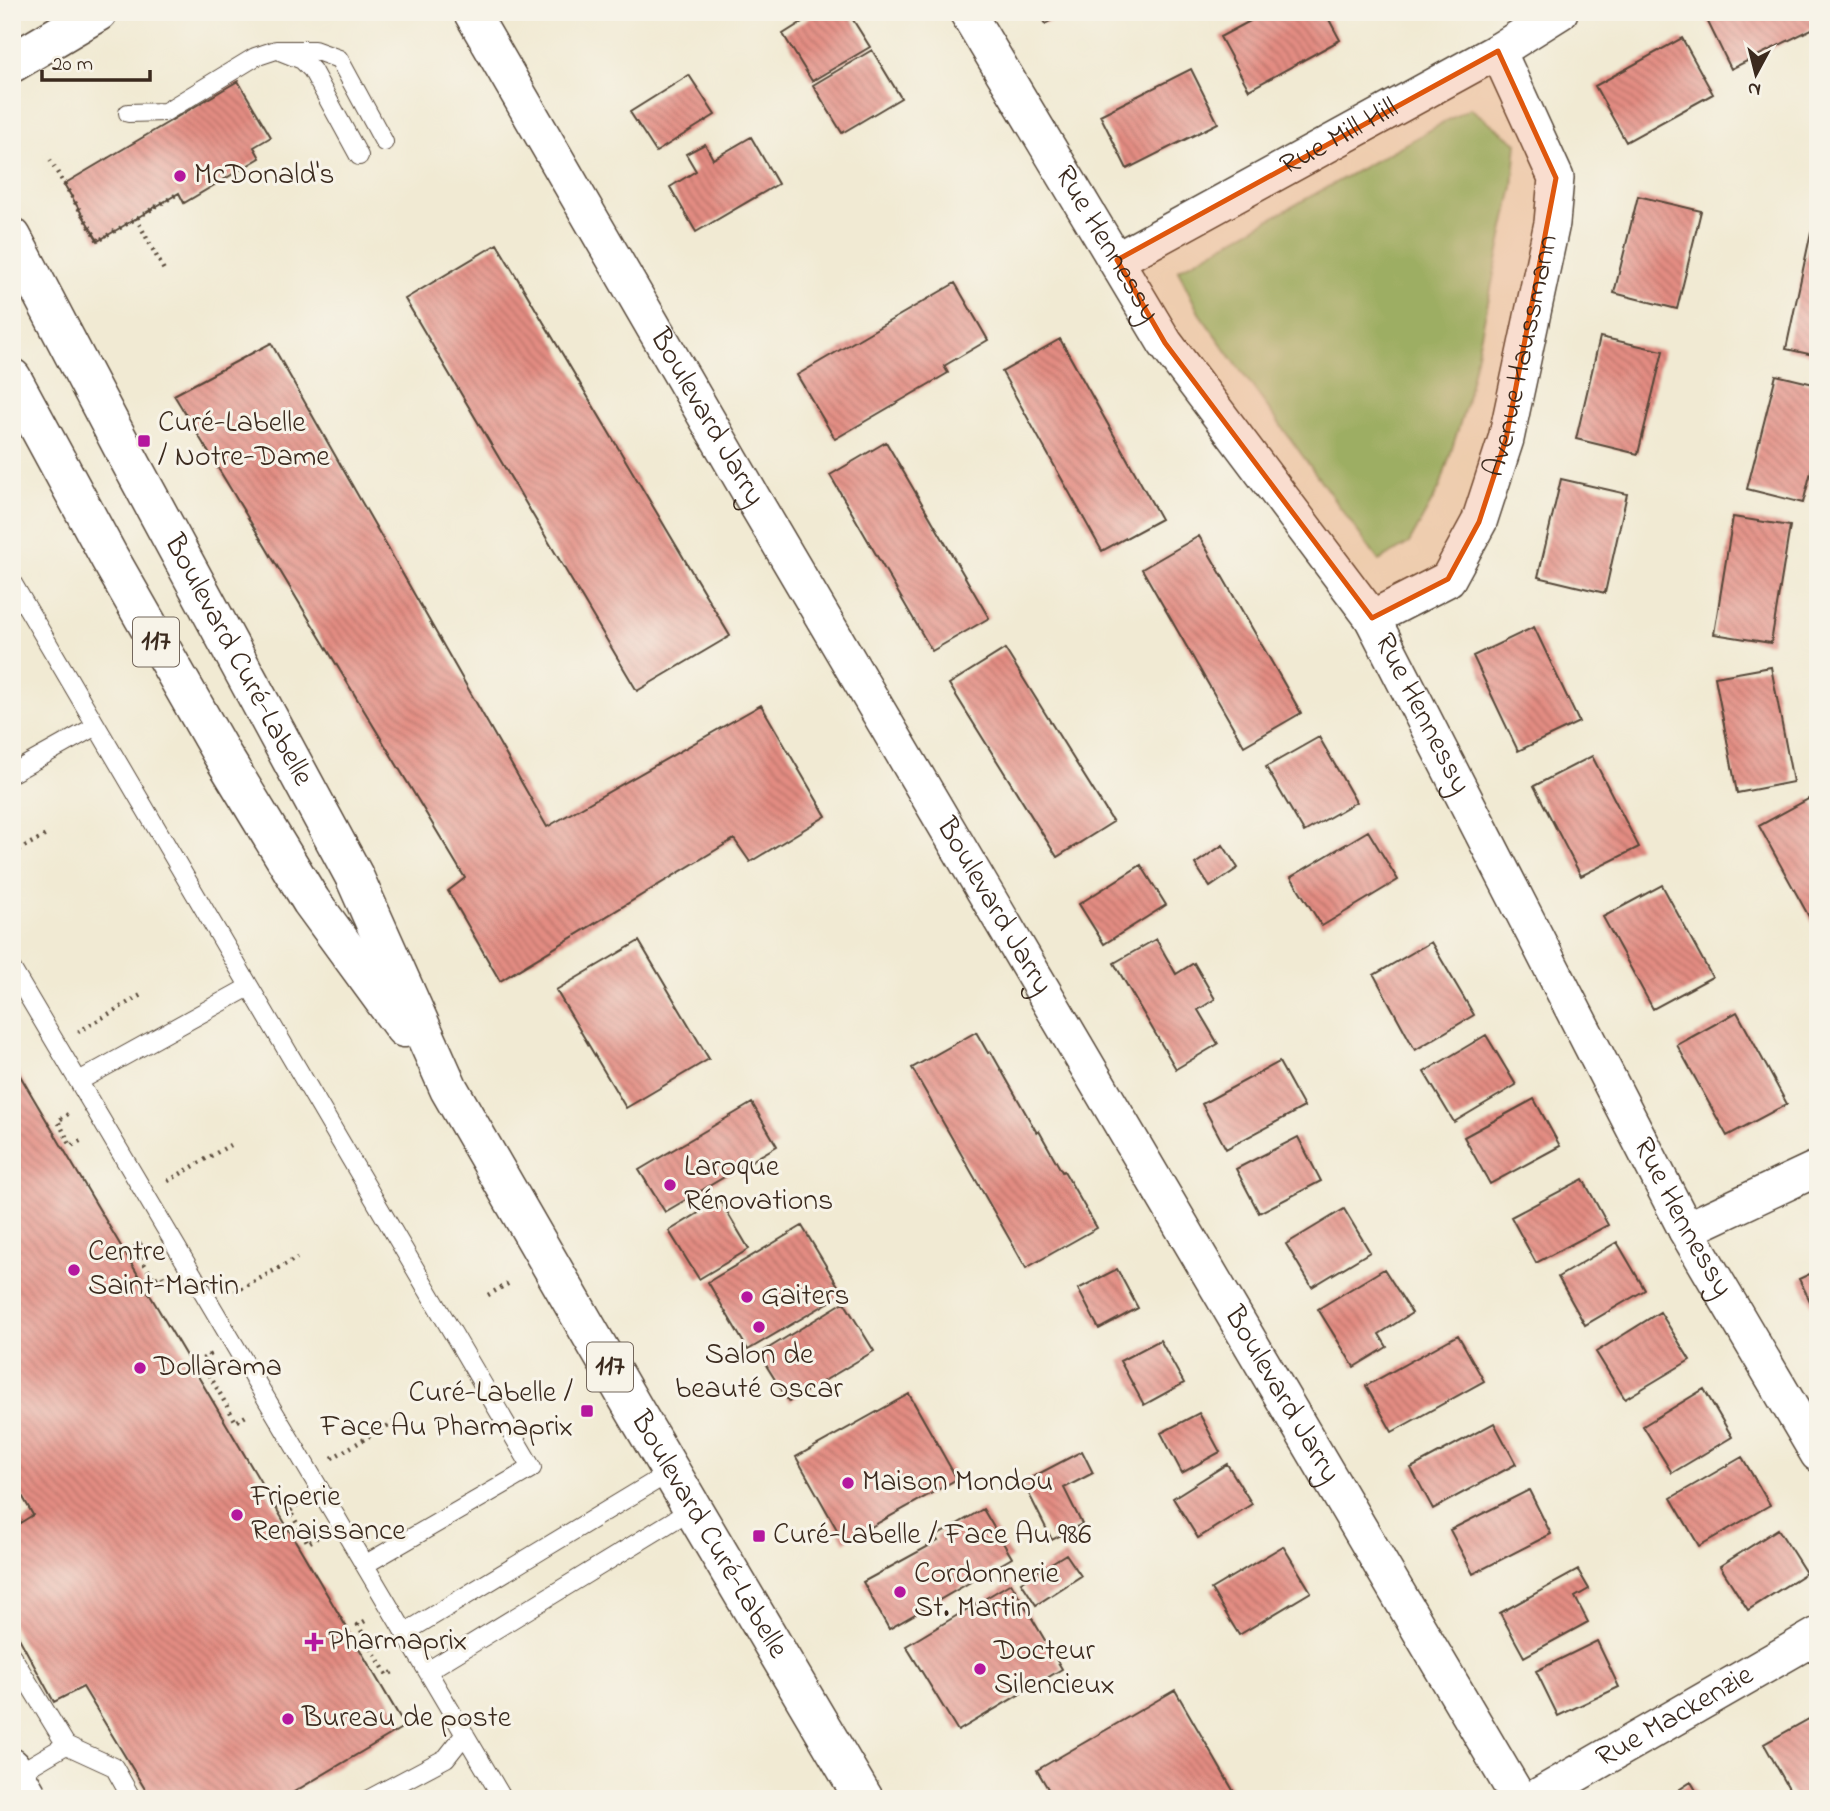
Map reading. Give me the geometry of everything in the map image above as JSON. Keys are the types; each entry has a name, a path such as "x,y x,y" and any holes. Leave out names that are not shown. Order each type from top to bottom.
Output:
{"main road":[{"path":"12,63 98,12"},
{"name":"Boulevard Curé-Labelle","path":"12,237 354,876 449,1089"},
{"name":"Boulevard Curé-Labelle","path":"12,377 162,652 268,831 311,901 449,1089 864,1799"}],"street":[{"name":"Boulevard Jarry","path":"471,12 742,480 1519,1799"},
{"name":"Rue Hennessy","path":"967,12 1165,344 1372,618 1686,1230 1818,1454"},
{"name":"Rue Mill Hill","path":"1117,260 1499,51 1560,12"},
{"name":"Avenue Haussmann","path":"1372,618 1448,579 1479,522 1506,439 1552,223 1556,178 1499,51"},
{"path":"1686,1230 1818,1168"},
{"name":"Rue Mackenzie","path":"1533,1799 1818,1635"}],"lane":[{"path":"276,50 302,60 312,70 359,156"},
{"path":"128,113 165,112 255,57 276,50 314,50 339,60 384,142"},
{"path":"12,582 532,1468 366,1564"},
{"path":"12,773 96,726"},
{"path":"12,969 503,1799"},
{"path":"79,1082 250,987"},
{"path":"406,1632 672,1471"},
{"path":"429,1670 694,1508"},
{"path":"12,1656 66,1745 114,1767 132,1799"},
{"path":"369,1799 446,1758 465,1734"},
{"path":"20,1780 66,1745"}],"path":[{"path":"50,160 98,241 178,193"},
{"path":"136,218 164,270"},
{"path":"12,853 46,835"},
{"path":"64,1056 75,1049 78,1031 141,995"},
{"path":"145,1193 230,1145"},
{"path":"217,1314 234,1293 297,1258"},
{"path":"488,1295 511,1282"},
{"path":"310,1471 394,1422"}],"highlighted area":[{"path":"1498,51 1556,178 1506,439 1479,522 1448,579 1372,618 1165,343 1117,260"}],"green space":[{"path":"1470,108 1517,143 1513,187 1466,404 1440,487 1409,543 1379,561 1199,313 1178,270"}],"building":[{"path":"818,12 848,12 870,47 812,81 783,34"},
{"path":"1038,12 1066,12 1045,24"},
{"path":"1267,12 1325,12 1340,40 1249,90 1220,37"},
{"path":"1816,12 1818,26 1731,69 1704,14"},
{"path":"1682,38 1713,94 1626,142 1595,86"},
{"path":"872,50 901,98 842,133 813,85"},
{"path":"1191,69 1218,123 1127,169 1100,115"},
{"path":"689,75 715,115 656,152 630,112"},
{"path":"238,81 271,137 254,147 260,158 184,203 179,193 98,241 64,184"},
{"path":"751,137 778,184 696,232 670,187 696,171 686,154 705,144 713,159"},
{"path":"1638,196 1701,211 1677,309 1614,293"},
{"path":"1811,232 1818,234 1818,356 1786,349"},
{"path":"497,244 730,636 637,691 405,299"},
{"path":"955,283 988,340 944,366 948,373 835,439 797,375"},
{"path":"1600,337 1663,351 1638,454 1576,439"},
{"path":"1060,339 1161,519 1102,551 1002,372"},
{"path":"271,343 547,827 761,705 826,816 750,862 734,839 500,981 448,891 465,878 174,395"},
{"path":"1776,375 1818,385 1818,444 1803,503 1747,489"},
{"path":"886,442 989,618 932,651 830,475"},
{"path":"1561,479 1627,494 1605,593 1538,577"},
{"path":"1733,517 1790,526 1771,643 1714,634"},
{"path":"1199,536 1301,713 1244,746 1142,569"},
{"path":"1534,627 1579,722 1518,751 1473,656"},
{"path":"1005,649 1113,822 1057,857 949,684"},
{"path":"1771,667 1793,782 1737,793 1715,677"},
{"path":"1319,737 1356,802 1304,832 1266,767"},
{"path":"1592,756 1639,847 1581,876 1534,786"},
{"path":"1810,798 1818,811 1818,933 1759,826"},
{"path":"1368,831 1398,880 1322,926 1291,877"},
{"path":"1223,845 1238,868 1210,887 1195,864"},
{"path":"1141,865 1166,905 1104,944 1079,904"},
{"path":"1662,885 1712,977 1653,1009 1603,917"},
{"path":"1156,939 1176,974 1194,963 1215,999 1198,1010 1218,1044 1176,1069 1114,963"},
{"path":"639,941 709,1059 626,1108 556,990"},
{"path":"1431,942 1474,1015 1415,1050 1374,975"},
{"path":"1737,1012 1787,1104 1727,1136 1677,1045"},
{"path":"976,1032 988,1053 991,1052 1037,1133 1039,1131 1097,1228 1026,1268 912,1068"},
{"path":"1486,1035 1516,1085 1454,1122 1424,1072"},
{"name":"Centre Saint-Martin","path":"12,1062 405,1726 282,1799 151,1799 83,1687 54,1702 12,1625 12,1528 33,1515 12,1478"},
{"path":"1279,1062 1304,1107 1226,1149 1202,1104"},
{"path":"1534,1099 1560,1146 1490,1184 1464,1137"},
{"path":"752,1103 777,1146 665,1212 639,1170"},
{"path":"1298,1137 1321,1181 1259,1213 1236,1169"},
{"path":"1583,1179 1608,1225 1536,1263 1511,1217"},
{"path":"720,1200 749,1249 699,1279 669,1231"},
{"path":"1344,1209 1370,1252 1312,1287 1286,1244"},
{"path":"802,1226 843,1294 748,1350 708,1282"},
{"path":"1617,1242 1645,1290 1585,1325 1558,1277"},
{"path":"1117,1269 1138,1308 1099,1329 1078,1289"},
{"path":"1384,1269 1412,1313 1379,1334 1387,1347 1354,1367 1318,1309"},
{"path":"1818,1270 1818,1317 1799,1279"},
{"path":"844,1302 874,1351 789,1402 759,1354"},
{"path":"1660,1312 1690,1360 1625,1399 1596,1352"},
{"path":"1458,1335 1484,1381 1392,1432 1366,1386"},
{"path":"1160,1340 1184,1383 1144,1405 1120,1361"},
{"path":"1704,1389 1732,1437 1672,1473 1643,1426"},
{"path":"909,1394 957,1479 844,1542 796,1457"},
{"path":"1199,1413 1220,1452 1182,1473 1161,1433"},
{"path":"1494,1423 1516,1464 1433,1509 1411,1468"},
{"path":"1082,1451 1093,1473 1064,1488 1082,1524 1052,1540 1023,1482"},
{"path":"1742,1457 1770,1505 1699,1546 1671,1498"},
{"path":"1227,1464 1252,1504 1198,1538 1173,1498"},
{"path":"1529,1490 1551,1534 1473,1574 1450,1530"},
{"path":"983,1509 1012,1558 889,1629 863,1582 938,1541 935,1537"},
{"path":"1778,1529 1806,1573 1748,1610 1720,1566"},
{"path":"1283,1546 1311,1592 1239,1635 1211,1589"},
{"path":"1066,1554 1081,1576 1036,1605 1021,1582"},
{"path":"1578,1570 1589,1589 1575,1597 1588,1622 1524,1657 1500,1613"},
{"path":"1011,1583 1062,1669 958,1731 906,1646"},
{"path":"1597,1641 1619,1687 1558,1716 1536,1671"},
{"path":"1175,1690 1238,1799 1054,1799 1037,1770"},
{"path":"1818,1714 1818,1799 1795,1799 1764,1744"},
{"path":"1691,1782 1701,1799 1665,1799"}],"place":[{"name":"McDonald's","path":"180,176"},
{"name":"Curé-Labelle / Notre-Dame","path":"144,441"},
{"name":"Laroque Rénovations","path":"670,1185"},
{"name":"Centre Saint-Martin","path":"74,1270"},
{"name":"Gaiters","path":"747,1297"},
{"name":"Salon de beauté Oscar","path":"759,1327"},
{"name":"Dollarama","path":"140,1368"},
{"name":"Curé-Labelle / Face Au Pharmaprix","path":"587,1411"},
{"name":"Maison Mondou","path":"848,1483"},
{"name":"Friperie Renaissance","path":"237,1515"},
{"name":"Curé-Labelle / Face Au 986","path":"759,1536"},
{"name":"Cordonnerie St. Martin","path":"900,1592"},
{"name":"Pharmaprix","path":"314,1642"},
{"name":"Docteur Silencieux","path":"980,1669"},
{"name":"Bureau de poste","path":"288,1719"}]}
